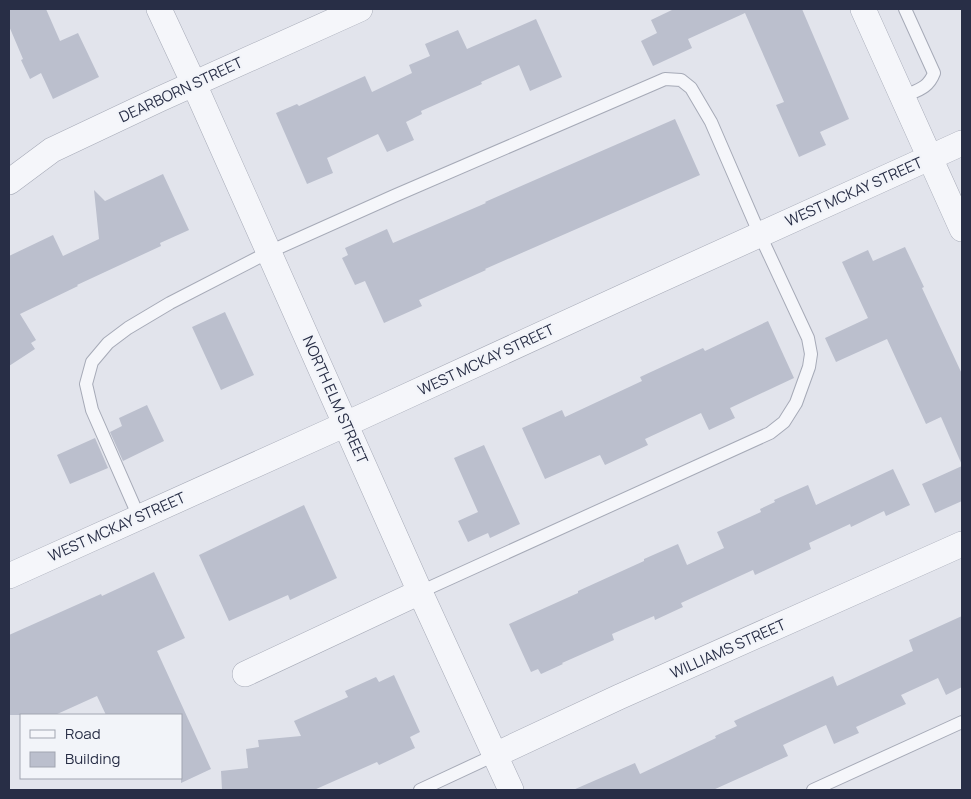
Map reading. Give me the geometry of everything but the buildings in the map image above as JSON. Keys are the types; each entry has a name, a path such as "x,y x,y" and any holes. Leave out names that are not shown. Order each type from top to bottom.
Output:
{"street":[{"name":"NORTH ELM STREET","path":"159,9 420,592 511,790"},
{"name":"DEARBORN STREET","path":"9,182 52,150 314,28 360,9"},
{"path":"863,9 962,229"},
{"name":"WEST MCKAY STREET","path":"9,576 962,144"},
{"name":"WILLIAMS STREET","path":"495,755 619,697 962,544"},
{"path":"245,674 420,592"}],"lane":[{"path":"902,97 927,86 934,73 905,10"},
{"path":"140,517 92,410 86,384 92,362 108,344 128,328 170,302 269,252 665,79 681,80 690,88 711,122 760,235 808,338 811,354 809,368 796,403 784,422 770,433 420,592"},
{"path":"813,790 962,722"},
{"path":"420,790 495,755"}]}
